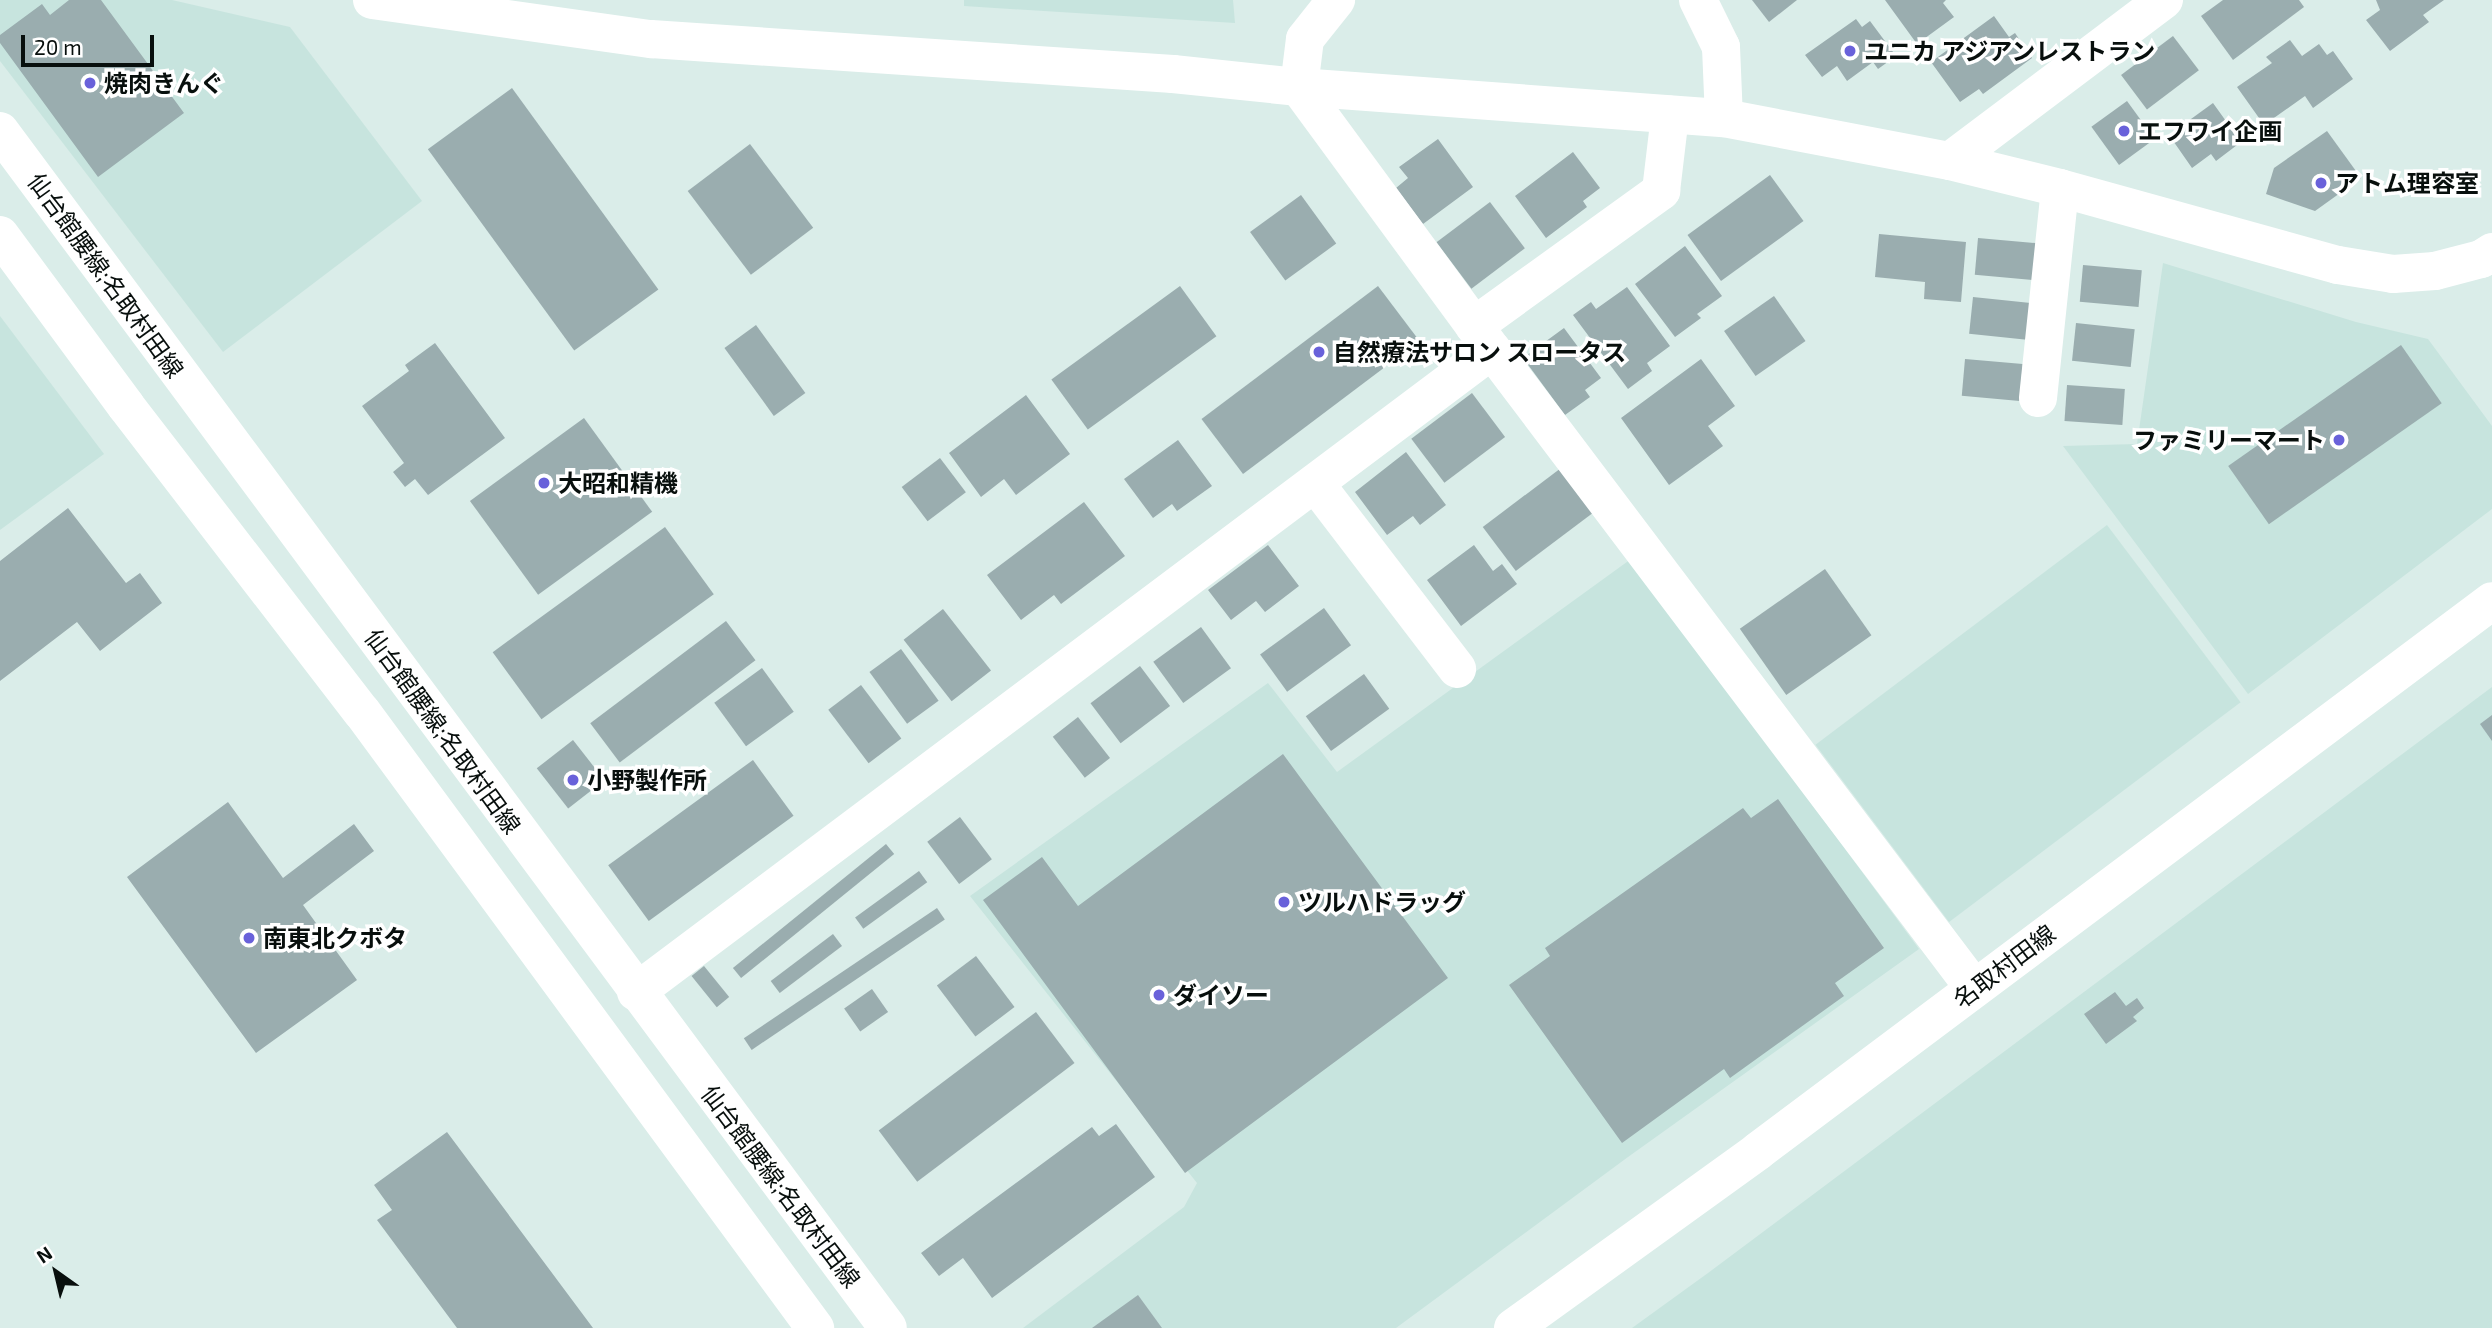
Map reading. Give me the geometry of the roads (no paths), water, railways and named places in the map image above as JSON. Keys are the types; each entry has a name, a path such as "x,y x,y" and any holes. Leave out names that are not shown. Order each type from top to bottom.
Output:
{"street":[{"path":"372,0 522,11 651,39 1159,73 1299,87 1724,118 1950,161 2060,188 2338,265 2393,274 2435,271 2481,259 2492,252"},
{"path":"1336,0 1305,39 1299,87 1483,338 1974,988"},
{"path":"1698,0 1721,47 1724,118"},
{"path":"1950,161 2164,0"},
{"path":"636,992 1315,483 1483,338 1661,191 1670,115"},
{"name":"仙台館腰線;名取村田線","path":"0,131 636,992 888,1328"},
{"path":"2038,398 2060,188"},
{"path":"0,235 126,406 362,712 815,1328"},
{"path":"1315,483 1457,669"},
{"name":"名取村田線","path":"1513,1328 1758,1151 2492,601"}],"place":[{"name":"ユニカ アジアンレストラン","path":"1850,51"},
{"name":"焼肉きんぐ","path":"90,83"},
{"name":"エフワイ企画","path":"2124,131"},
{"name":"アトム理容室","path":"2321,183"},
{"name":"自然療法サロン スロータス","path":"1319,352"},
{"name":"ファミリーマート","path":"2339,440"},
{"name":"大昭和精機","path":"544,483"},
{"name":"小野製作所","path":"573,780"},
{"name":"ツルハドラッグ","path":"1284,902"},
{"name":"南東北クボタ","path":"249,938"},
{"name":"ダイソー","path":"1159,995"}]}
